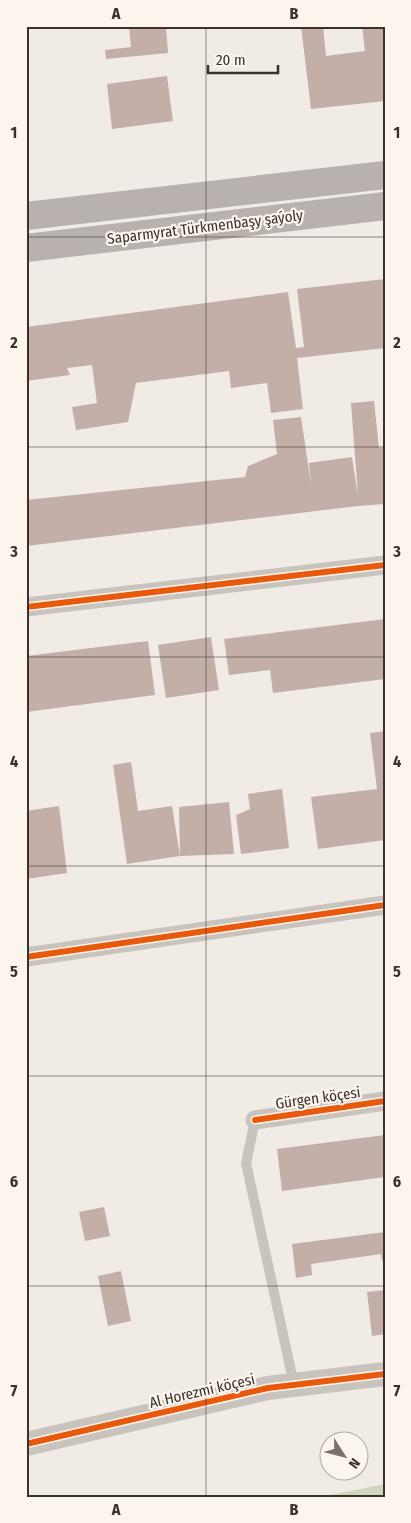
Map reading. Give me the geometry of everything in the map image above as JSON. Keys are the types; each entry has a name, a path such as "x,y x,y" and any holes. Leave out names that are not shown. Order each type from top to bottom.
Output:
{"main road":[{"name":"Saparmyrat Türkmenbaşy şaýoly","path":"26,216 385,175"},
{"name":"Saparmyrat Türkmenbaşy şaýoly","path":"26,248 385,206"}],"street":[{"path":"26,607 385,565"},
{"path":"26,957 385,905"},
{"name":"Gürgen köçesi","path":"255,1120 385,1101"},
{"name":"Al Horezmi köçesi","path":"26,1444 268,1388 385,1374"}],"lane":[{"path":"255,1120 246,1163 294,1385"}],"green space":[{"path":"385,1484 385,1497 320,1497"}],"building":[{"path":"129,26 166,26 168,53 106,59 105,50 131,47"},
{"path":"301,26 323,26 326,56 365,51 362,26 385,26 385,101 311,109"},
{"path":"167,76 173,121 112,129 107,84"},
{"path":"385,279 385,348 297,358 303,409 271,413 267,383 231,388 229,371 136,383 128,422 76,430 72,407 97,403 92,365 67,368 70,375 26,381 26,327 288,292 296,348 304,347 297,289"},
{"path":"374,401 379,448 385,447 385,504 26,546 26,500 245,477 248,466 277,454 273,420 301,417 311,484 309,463 352,457 358,496 351,403"},
{"path":"385,619 385,679 273,693 270,670 229,675 224,639"},
{"path":"211,637 219,690 166,698 158,645"},
{"path":"148,641 155,695 26,712 26,656"},
{"path":"385,731 385,840 318,849 311,797 377,789 370,733"},
{"path":"131,762 138,811 172,806 180,856 127,864 113,765"},
{"path":"282,789 289,848 241,854 236,815 250,809 248,794"},
{"path":"229,802 234,854 180,856 179,807"},
{"path":"59,806 67,873 26,879 26,811"},
{"path":"385,1135 385,1177 282,1191 277,1149"},
{"path":"104,1207 110,1236 85,1241 79,1212"},
{"path":"385,1232 385,1260 382,1261 381,1254 311,1264 312,1275 296,1278 292,1244"},
{"path":"121,1271 131,1321 108,1326 98,1276"},
{"path":"385,1290 385,1334 372,1336 367,1292"}],"cycle path":[{"path":"26,607 385,565"},
{"path":"26,957 385,905"},
{"path":"255,1120 385,1101"},
{"path":"26,1444 268,1388 385,1374"}]}
